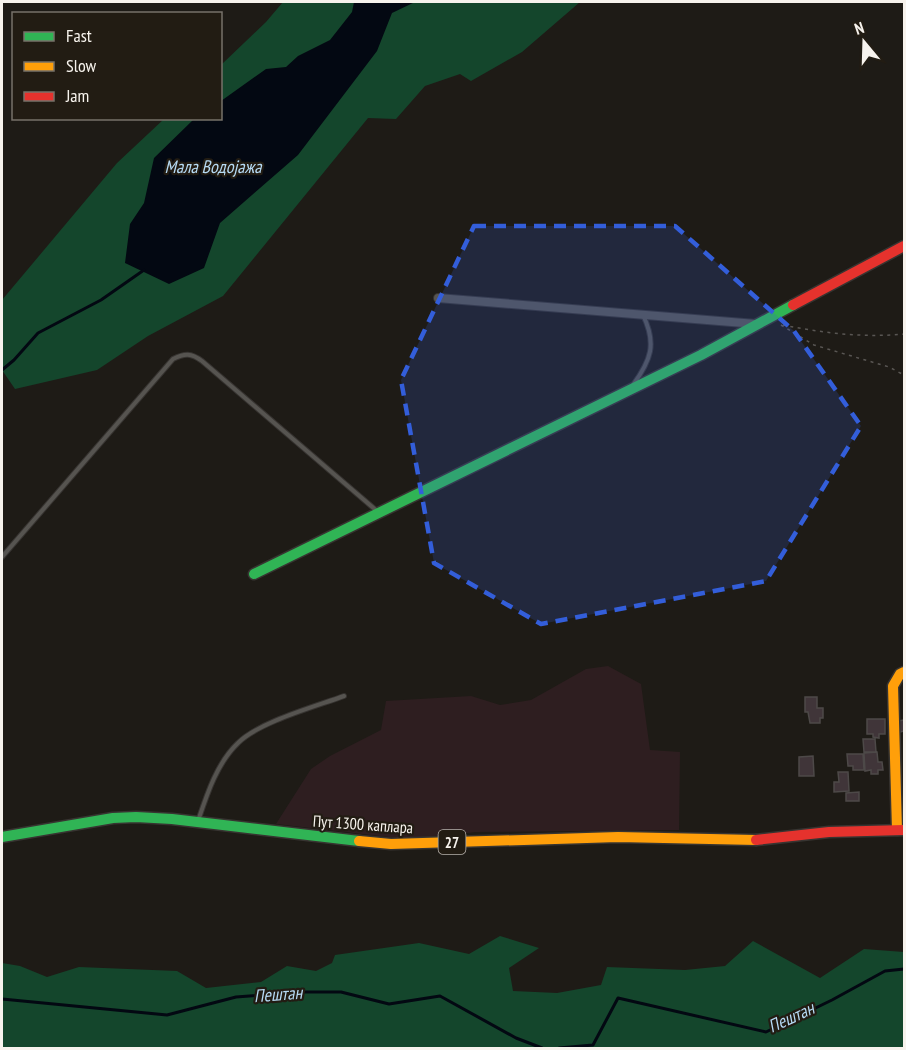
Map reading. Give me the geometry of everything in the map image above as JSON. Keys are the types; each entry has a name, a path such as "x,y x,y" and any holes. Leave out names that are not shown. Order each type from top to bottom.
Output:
{"main road":[{"path":"254,574 701,355 904,246"},
{"path":"901,830 893,686 900,674 904,672"},
{"name":"Пут 1300 каплара","path":"2,837 113,818 159,818 353,841 402,844 576,837 752,841 829,832 901,830"}],"street":[{"path":"438,298 756,324"}],"lane":[{"path":"629,391 644,369 651,350 651,331 642,314"},
{"path":"2,557 173,359 186,354 202,362 379,513"},
{"path":"198,822 206,795 222,764 238,742 263,725 344,696"}],"path":[{"path":"771,317 814,345 889,367 904,375"},
{"path":"782,325 843,333 904,334"}],"highlighted area":[{"path":"474,226 675,226 794,331 861,426 766,581 541,624 434,563 401,380"}],"shaded area":[{"path":"608,666 641,684 650,750 680,752 679,830 475,832 414,840 276,824 311,769 330,756 381,730 386,701 471,696 500,705 531,700 586,669"}],"green space":[{"path":"283,2 580,2 522,52 471,81 460,74 425,86 396,119 368,118 223,296 148,336 97,370 15,389 2,370 2,300 117,163 163,120 222,120 222,64 266,22"},
{"path":"500,936 539,948 509,968 513,991 557,993 601,985 607,967 685,970 725,966 753,941 820,978 864,949 904,952 904,1048 2,1048 2,963 20,966 47,977 79,967 177,971 206,988 261,982 287,966 316,971 332,963 335,955 419,943 469,954"}],"water":[{"name":"Мала Водојажа","path":"354,2 415,2 392,13 377,51 298,155 220,223 204,268 169,284 125,263 130,224 144,203 154,158 193,120 222,120 222,100 266,69 286,67 298,56 330,40 352,12"}],"building":[{"path":"805,697 817,697 817,708 823,708 823,718 820,718 820,723 810,723 808,712 805,712"},
{"path":"867,719 885,719 885,734 879,734 879,738 873,737 873,734 867,734"},
{"path":"904,720 904,731 900,732 898,721"},
{"path":"863,739 875,739 876,752 864,752"},
{"path":"877,752 878,762 882,762 883,770 878,770 878,774 871,774 871,770 865,771 864,753"},
{"path":"847,754 863,754 864,770 853,770 853,766 848,766"},
{"path":"813,756 814,776 799,776 799,757"},
{"path":"838,772 848,772 849,791 834,792 834,782 839,782"},
{"path":"859,792 859,801 846,801 846,793"}],"waterway":[{"path":"2,370 38,333 101,300 144,270"},
{"name":"Пештан","path":"559,1048 593,1045 618,998 766,1032 885,971 904,969"},
{"name":"Пештан","path":"2,999 167,1015 236,997 303,992 341,992 389,1004 440,996 516,1038 542,1048"}],"traffic: fast":[{"path":"254,574 701,355 793,305"},
{"path":"2,837 113,818 136,817 172,819 359,841"}],"traffic: slow":[{"path":"897,830 893,686 900,674 904,672"},
{"path":"359,841 391,844 618,837 756,840"}],"traffic: jam":[{"path":"793,305 904,246"},
{"path":"756,840 829,832 904,830"}]}
